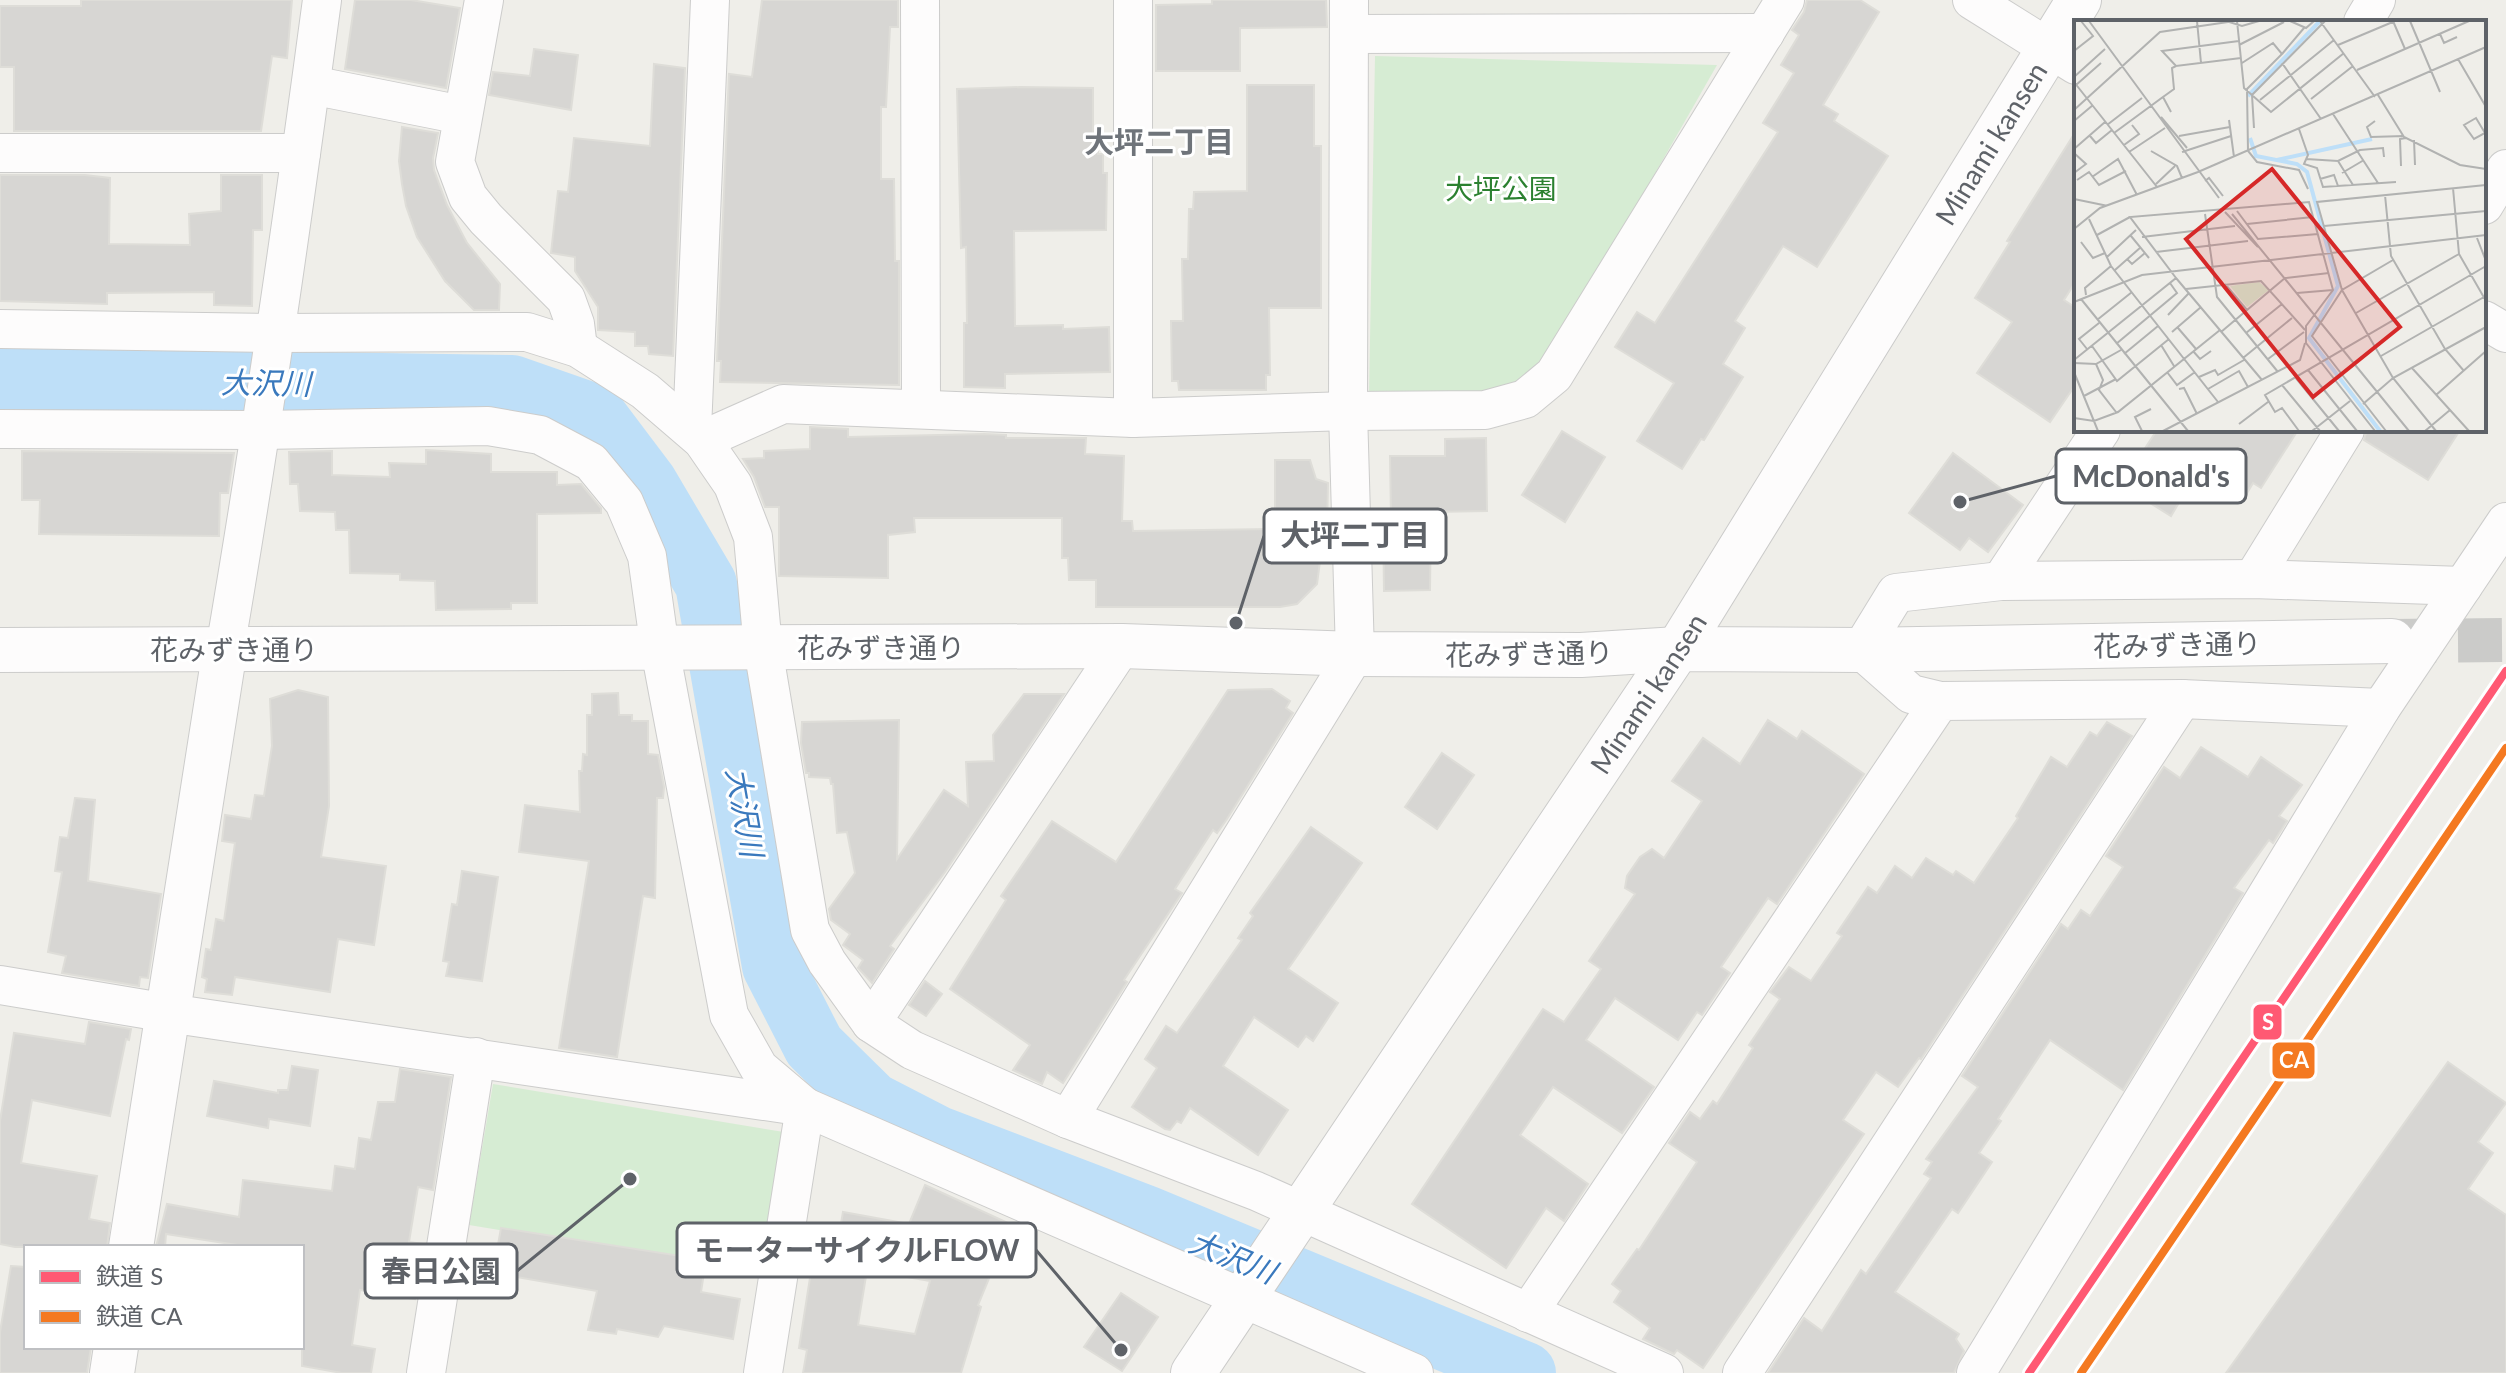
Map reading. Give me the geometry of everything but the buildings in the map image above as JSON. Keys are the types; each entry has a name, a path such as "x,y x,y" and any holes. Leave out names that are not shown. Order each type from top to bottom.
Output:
{"street":[{"path":"131,1245 262,430 322,0"},
{"path":"484,0 455,162 468,197 566,299 575,324 578,348"},
{"path":"697,435 710,0"},
{"path":"920,0 921,408"},
{"path":"1133,0 1133,418"},
{"path":"697,435 783,404 1133,418 1485,410 1525,399 1554,375 1785,0"},
{"path":"1972,0 2062,57"},
{"name":"Minami kansen","path":"1193,1373 1678,649 2062,57 2079,0"},
{"path":"2364,20 2376,0"},
{"path":"1068,1119 1355,654 1348,411 1350,17 1765,33"},
{"path":"311,85 462,115"},
{"path":"0,153 301,153"},
{"path":"2486,202 2506,169"},
{"path":"2486,321 2506,333"},
{"path":"0,329 274,333 527,332 578,348 645,391 697,435 733,485 753,537 763,648 810,930 827,962 871,1023 912,1050 1068,1119 1664,1373"},
{"path":"0,429 262,430 488,426 540,435 591,462 624,502 647,556 660,649 729,1015 759,1068 805,1107"},
{"path":"2001,581 2100,432"},
{"path":"2253,579 2344,432"},
{"path":"1976,1373 2381,708 2506,522"},
{"path":"2381,708 2182,699 1940,701 1911,694 1861,650 1896,593 2001,581 2253,579 2463,586"},
{"name":"花みずき通り","path":"0,650 1122,646 1355,654 1581,655 1678,649 1861,650 2392,641"},
{"path":"871,1023 1122,646"},
{"path":"1742,1373 2182,699"},
{"path":"1528,1313 1940,701"},
{"path":"0,985 168,1013 805,1107 1247,1291 1414,1373"},
{"path":"426,1373 476,1057"},
{"path":"763,1373 805,1107"},
{"path":"112,1373 116,1349"}],"green space":[{"name":"大坪公園","path":"1375,56 1717,65 1553,352 1525,380 1489,392 1369,398"},
{"path":"493,1084 790,1133 766,1274 469,1225"}],"waterway":[{"name":"大沢川","path":"0,378 512,386 595,415 647,484 706,584 773,966 814,1046 872,1103 938,1137 1145,1216 1525,1373"}],"tunnel":[{"path":"2392,641 2506,640"}],"rail line":[{"name":"S","path":"2029,1373 2506,671"},
{"name":"CA","path":"2081,1373 2506,748"}],"place":[{"name":"McDonald's","path":"1960,502"},
{"name":"大坪二丁目","path":"1236,623"},
{"name":"春日公園","path":"630,1179"},
{"name":"モーターサイクルFLOW","path":"1121,1350"}],"district":[{"name":"大坪二丁目","path":"1159,141"}]}
